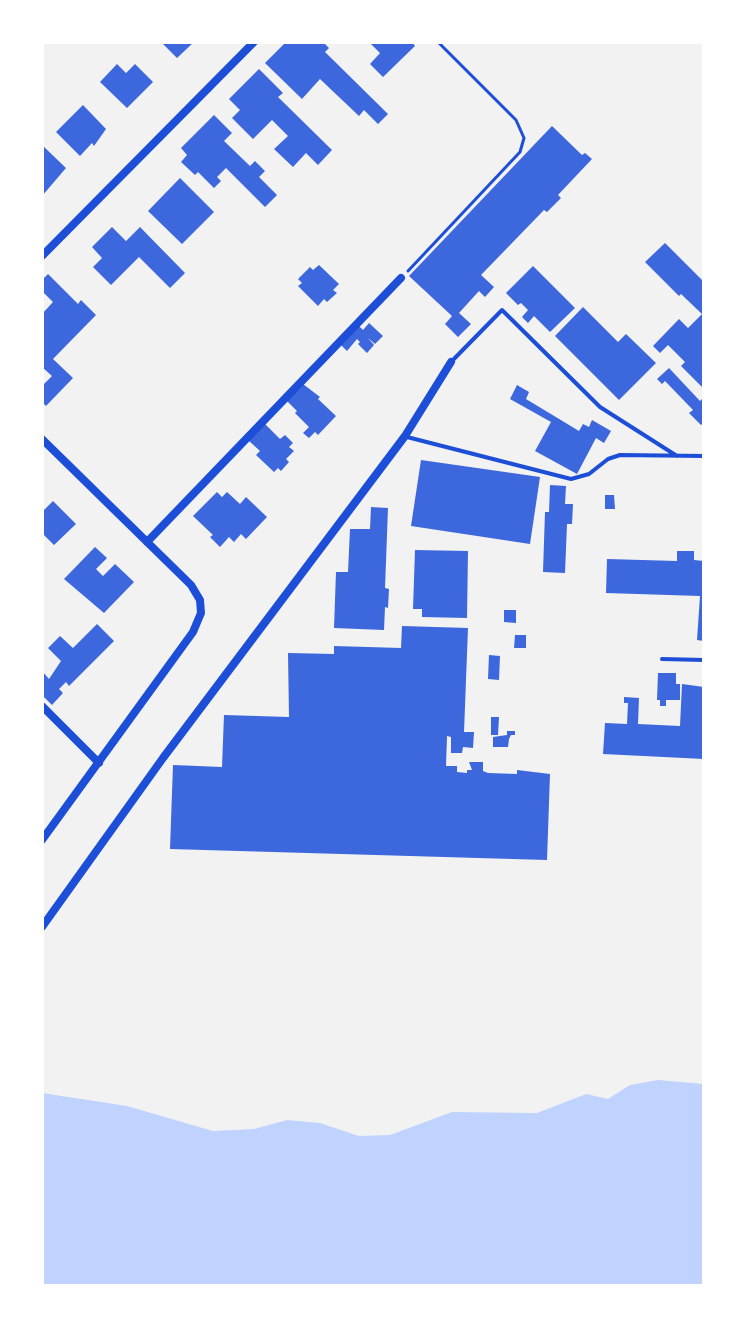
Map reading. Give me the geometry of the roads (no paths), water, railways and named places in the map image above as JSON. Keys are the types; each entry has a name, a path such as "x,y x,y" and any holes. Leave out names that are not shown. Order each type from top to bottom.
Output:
{"street":[{"path":"42,256 254,42"},
{"path":"147,542 401,278"},
{"path":"42,927 163,758 405,436 451,362"},
{"path":"42,439 191,585 200,600 201,613 193,632 42,840"},
{"path":"42,706 99,763"}],"lane":[{"path":"451,362 502,310 600,407 678,456"},
{"path":"405,436 571,479 589,474 608,459 620,455 704,456"},
{"path":"662,659 704,660"}],"water":[{"path":"658,1080 704,1084 704,1286 42,1286 42,1093 127,1106 213,1131 254,1129 287,1120 320,1123 359,1136 390,1135 452,1112 537,1113 586,1094 608,1099 630,1085"}]}
